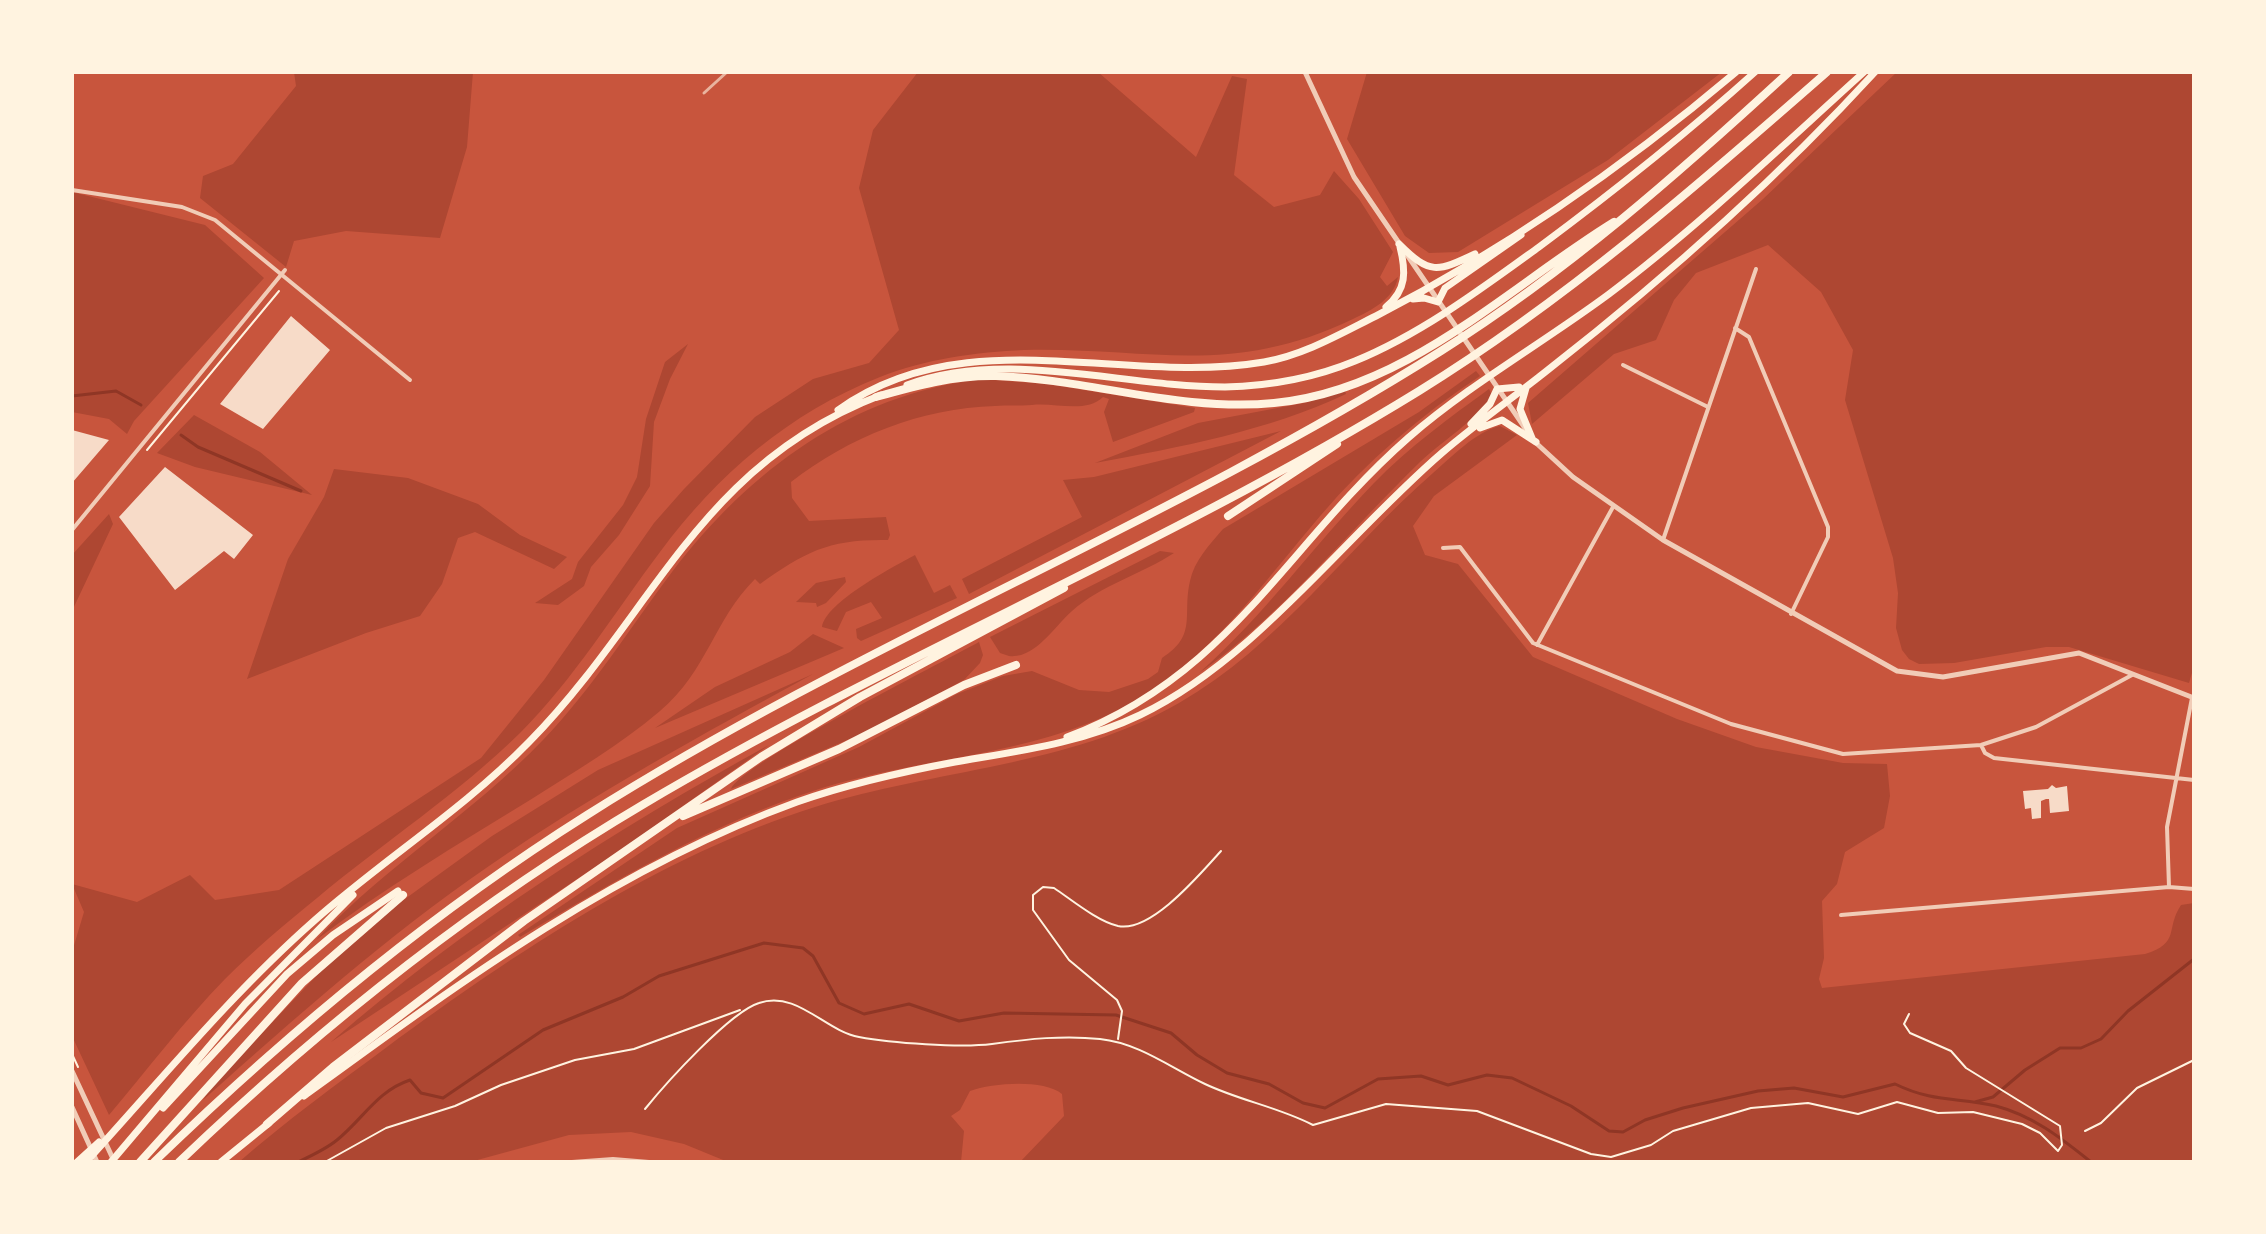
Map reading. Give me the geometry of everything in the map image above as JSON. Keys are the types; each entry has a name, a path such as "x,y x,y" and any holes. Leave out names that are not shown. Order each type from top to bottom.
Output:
{"highway":[{"path":"86,1162 254,977 317,918 503,768 549,722 673,555 715,506 762,463 817,425 866,393 938,367 1035,358 1185,367 1250,364 1297,353 1403,302 1510,238 1627,158 1736,72"},
{"path":"817,425 876,397 934,376 963,371 1033,371 1224,387 1271,383 1336,368 1409,334 1502,273 1665,149 1755,72"},
{"path":"154,1162 285,1040 356,981 439,916 564,830 765,712 1140,520 1366,396 1484,323 1644,203 1789,72"},
{"path":"1228,516 1479,352 1584,276 1689,192 1827,72"},
{"path":"1007,753 1067,737 1107,720 1148,699 1193,666 1257,604 1350,495 1409,438 1610,292 1756,170 1864,72"},
{"path":"1444,451 1536,379 1762,187 1875,72"},
{"path":"876,397 953,379 992,376 1206,404 1276,403 1316,396 1363,380 1431,345 1644,203"},
{"path":"1403,302 1424,298 1438,302 1445,288 1512,243 1548,213"},
{"path":"1399,244 1415,260 1434,269 1510,238"},
{"path":"1369,319 1392,302 1402,286 1405,267 1399,244"},
{"path":"267,1124 477,972 643,872 725,831 811,797 893,774 1097,733 1143,714 1189,687 1260,630 1357,531 1444,451 1490,404 1497,389 1509,391 1536,379"},
{"path":"1528,385 1520,409 1534,440"},
{"path":"179,1162 347,1012 466,921 565,853 681,782 819,707 1099,566 1379,415"},
{"path":"1444,451 1497,420 1511,424 1534,440"},
{"path":"221,1162 333,1067 524,921 641,840 806,729 1030,609 1099,566"},
{"path":"641,840 694,810 839,749 964,685 1016,665"},
{"path":"113,1162 245,1004 399,853"},
{"path":"125,1147 287,974 333,935 400,893"},
{"path":"140,1162 302,983 400,893"},
{"path":"77,1162 133,1110"}],"street":[{"path":"1305,72 1348,166 1497,389 1534,440 1613,507 1663,540 1791,614 1897,671 1943,677 2079,653 2193,698 2167,827 2169,887"},
{"path":"72,190 201,213 227,228 285,273 410,380"},
{"path":"1663,540 1756,269"},
{"path":"72,530 285,273"},
{"path":"1735,328 1749,337 1828,527 1828,537 1791,614"},
{"path":"1623,365 1708,407"},
{"path":"1537,645 1613,507"},
{"path":"1443,548 1460,547 1520,630 1537,645 1731,724 1825,752 1843,754 1981,745 2036,727 2134,673"},
{"path":"1981,745 1985,753 1994,758 2194,780"},
{"path":"1841,915 2169,887 2194,889"},
{"path":"72,1071 113,1162"},
{"path":"72,1107 97,1162"},
{"path":"572,1162 613,1159 649,1162"}],"path":[{"path":"142,456 279,291"},
{"path":"1118,1041 1122,1017 1117,1000 1069,960 1033,910 1033,895 1043,887 1054,888 1116,926 1131,927 1147,921 1160,911 1221,851"},
{"path":"72,905 72,912"},
{"path":"325,1162 386,1128 455,1106 501,1085 575,1060 634,1049 762,1001 779,1000 797,1006 840,1032 884,1040 962,1045 1020,1038 1118,1041 1208,1085 1288,1112 1313,1125 1386,1104 1477,1111 1591,1154 1611,1157 1651,1145 1673,1131 1751,1108 1808,1103 1858,1114 1897,1102 1938,1113 1973,1112 2022,1124 2040,1133 2058,1151 2062,1145 2060,1126 1966,1068 1951,1051 1910,1033 1904,1024 1909,1014"},
{"path":"645,1109 673,1074 742,1010"},
{"path":"2085,1131 2101,1123 2137,1088 2194,1060"}],"shaded area":[{"path":"294,72 473,72 467,147 440,238 346,231 294,241 286,267 200,198 203,176 233,164 296,86"},
{"path":"918,72 1098,72 1196,157 1232,76 1247,79 1234,175 1274,207 1320,195 1334,171 1359,199 1393,252 1380,277 1387,286 1398,277 1396,285 1381,303 1360,316 1309,337 1267,348 1190,356 1069,350 988,353 915,365 880,377 815,409 758,449 706,497 643,575 576,668 520,733 472,777 342,877 247,958 195,1012 109,1115 72,1036 72,952 84,912 72,884 137,902 190,875 215,900 279,890 481,758 544,680 654,523 684,489 755,417 813,379 869,363 899,330 859,188 873,130"},
{"path":"1367,72 1722,72 1608,160 1458,252 1429,253 1405,236 1347,139"},
{"path":"1897,72 2194,72 2194,666 2189,683 2069,647 2046,647 1954,663 1919,664 1909,659 1902,650 1896,628 1898,593 1893,558 1845,400 1853,350 1821,292 1768,245 1696,273 1674,300 1656,340 1614,354 1532,424 1528,403 1763,199"},
{"path":"72,192 205,225 264,278 134,421 127,434 109,419 72,412"},
{"path":"688,344 670,379 654,422 650,486 619,535 591,567 584,586 558,605 535,603 572,579 578,562 623,505 637,477 646,419 665,362"},
{"path":"1476,371 1480,376 1416,423 1357,476 1232,621 1207,645 1154,689 1124,707 1052,736 860,778 782,802 666,854 520,937 518,935 677,828 859,747 957,694 1003,676 1032,671 1079,690 1109,692 1148,679 1158,672 1162,658 1185,632 1192,574 1203,553 1223,529 1419,412"},
{"path":"981,379 1047,384 1195,408 1194,412 1113,442 1104,412 1109,399 1103,397 1079,406 1041,404 967,408 913,419 837,451 791,482 792,498 809,521 886,517 890,535 888,540 850,542 820,549 791,563 760,584 755,579 729,612 689,679 660,711 596,758 394,885 316,940 371,888 488,792 543,740 594,679 702,535 770,470 807,443 847,420 934,388"},
{"path":"1489,389 1492,395 1477,414 1420,462 1257,627 1199,673 1245,628 1387,470"},
{"path":"1345,391 1346,394 1316,407 1255,428 1095,463 1198,423 1304,403"},
{"path":"194,415 260,452 312,495 195,467 157,453"},
{"path":"1500,426 1517,435 1434,496 1413,526 1425,555 1458,564 1533,657 1677,719 1756,747 1843,763 1887,764 1890,796 1884,828 1845,852 1837,884 1822,901 1824,958 1819,979 1822,988 2145,954 2168,940 2181,905 2194,903 2194,1162 1020,1162 1064,1116 1062,1094 1043,1086 1018,1084 970,1091 960,1110 951,1116 964,1131 961,1162 728,1162 684,1144 631,1132 569,1135 470,1162 239,1162 331,1089 486,976 645,879 757,827 815,807 861,794 1047,754 1136,724 1179,703 1215,680 1281,625 1402,502 1456,452 1482,433"},
{"path":"1281,431 969,594 962,579 1082,517 1063,480 1094,477"},
{"path":"334,469 408,478 478,504 520,535 567,557 554,569 475,532 458,538 442,584 420,616 366,633 247,679 288,559 324,497"},
{"path":"109,514 113,524 72,611 72,555"},
{"path":"1160,551 1174,553 1083,602 1044,641 1027,652 1018,656 1000,653 990,637"},
{"path":"915,555 934,593 950,585 957,598 861,641 857,638 856,629 882,618 871,602 846,612 837,631 822,627 826,617 847,596"},
{"path":"845,577 846,582 826,603 817,607 816,603 796,602 816,583"},
{"path":"813,634 844,648 655,728 715,687 790,652"},
{"path":"979,642 983,655 980,663 964,680 864,733 731,789 743,776 804,737"},
{"path":"813,674 608,789 489,866 378,949 203,1100 212,1086 321,971 398,904 492,836 598,770"},
{"path":"769,745 618,852 331,1042 487,919 597,846"}],"building":[{"path":"291,316 330,350 263,429 220,404"},
{"path":"72,430 109,440 72,483"},
{"path":"165,467 253,535 234,559 224,551 175,590 119,517"},
{"path":"2052,785 2056,788 2067,786 2069,811 2050,813 2049,799 2046,799 2041,801 2041,818 2032,819 2031,808 2025,809 2023,791 2048,789"}],"waterway":[{"path":"72,396 116,391 141,405"},
{"path":"181,435 198,447 301,491"},
{"path":"298,1162 337,1140 379,1098 398,1085 410,1080 421,1093 443,1098 543,1030 623,997 659,976 764,943 803,948 813,956 839,1003 864,1014 909,1004 959,1021 1004,1013 1116,1015 1171,1033 1197,1055 1227,1073 1269,1084 1303,1103 1325,1108 1378,1079 1421,1076 1448,1085 1487,1075 1512,1078 1571,1106 1609,1131 1623,1132 1645,1120 1683,1108 1758,1091 1794,1088 1843,1097 1895,1084 1922,1094 2010,1110 2047,1129 2091,1162"},
{"path":"1975,1102 1993,1097 2025,1070 2060,1048 2081,1048 2101,1039 2128,1011 2194,959"}],"railway":[{"path":"704,93 727,72"}]}
